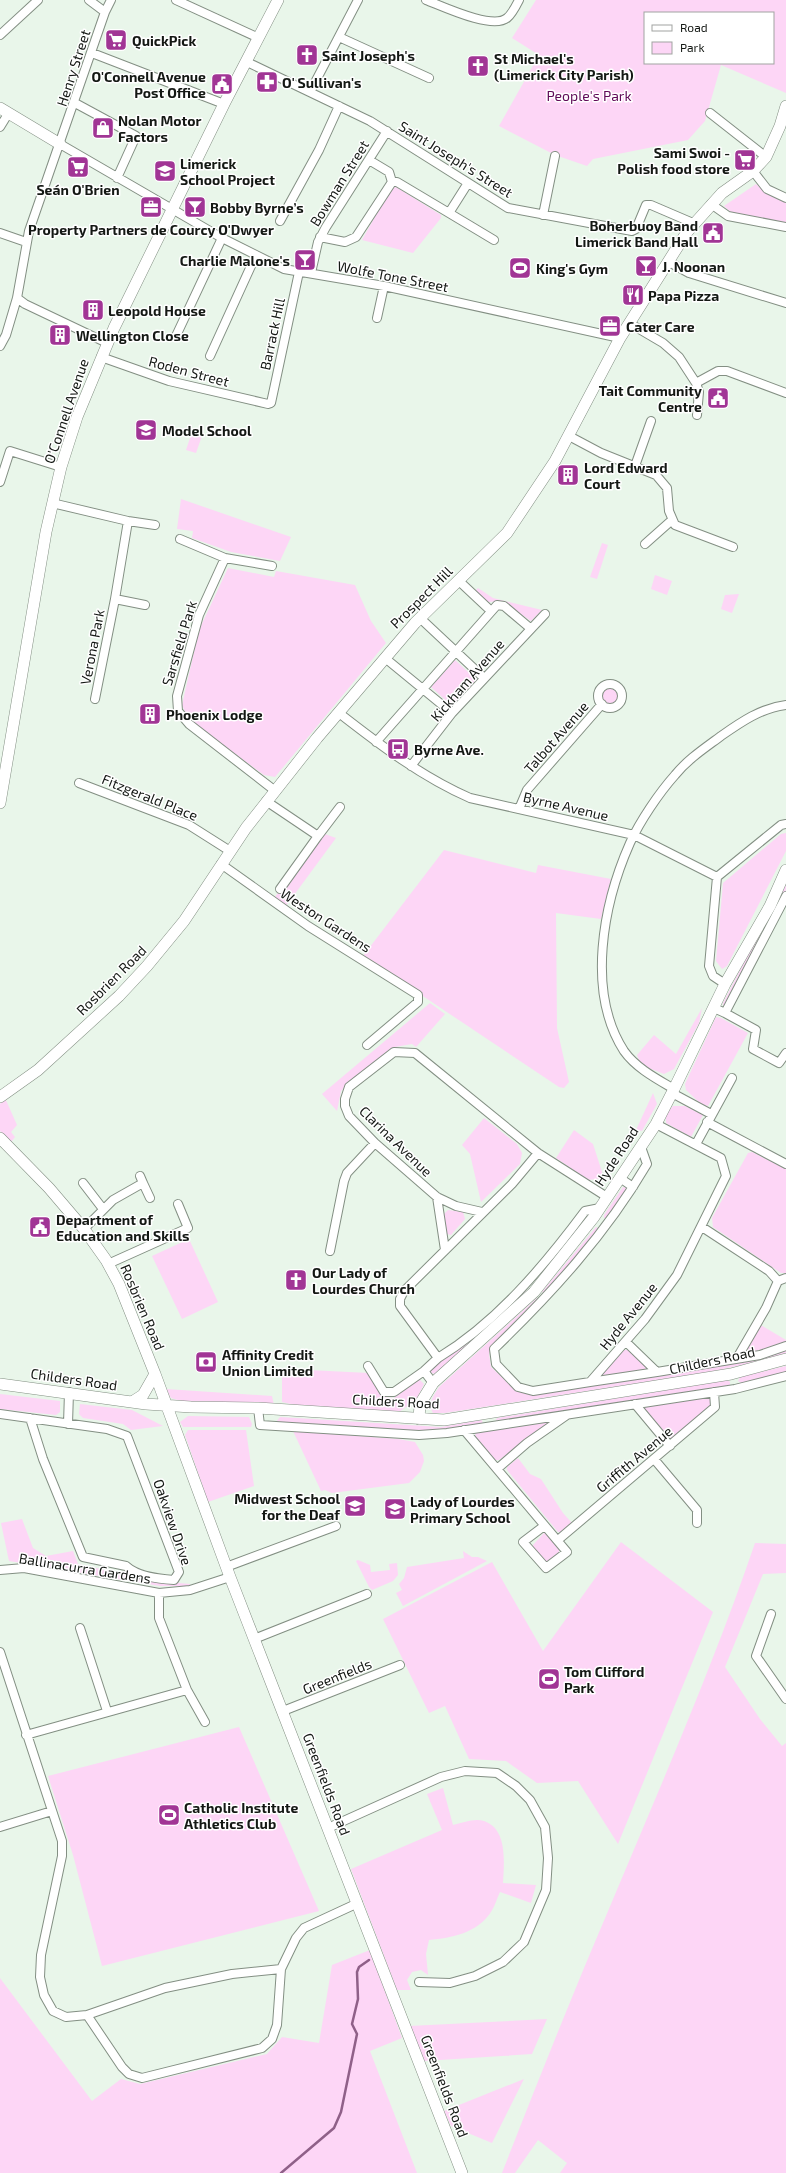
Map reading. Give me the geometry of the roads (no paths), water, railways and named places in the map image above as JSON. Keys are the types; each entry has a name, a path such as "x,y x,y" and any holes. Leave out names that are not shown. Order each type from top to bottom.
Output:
{"main road":[{"name":"O'Connell Avenue","path":"0,802 3,766 52,503 77,417 107,343 174,209 224,104 278,0"},
{"name":"Prospect Hill","path":"222,864 266,800 385,658 420,618 507,534 555,461 629,323 694,223 722,193 753,171 766,157 780,126 786,106"},
{"path":"4,111 60,144"},
{"name":"Rosbrien Road","path":"0,1097 38,1070 119,996 160,951 184,921 222,864"},
{"name":"Hyde Road","path":"419,1419 420,1404 433,1383 455,1365 534,1292 597,1213 656,1124 725,984 770,906 786,870"},
{"name":"Rosbrien Road","path":"0,1138 49,1188 84,1229 108,1264 119,1284 166,1405"},
{"name":"Childers Road","path":"0,1384 70,1392 132,1402 166,1405 258,1408 444,1420 731,1374 786,1359"},
{"path":"132,1402 143,1395 155,1374"},
{"name":"Greenfields Road","path":"166,1405 228,1572 462,2173"}],"street":[{"path":"0,35 38,0"},
{"path":"89,0 105,12"},
{"name":"Henry Street","path":"0,346 6,336 17,298 26,242 105,12 111,0"},
{"path":"176,0 259,38"},
{"path":"310,92 358,0"},
{"path":"426,0 488,22 500,21 506,18 519,0"},
{"path":"339,36 429,78"},
{"path":"92,53 224,104"},
{"name":"Saint Joseph's Street","path":"246,62 370,121 508,208 632,231 636,229 646,205 651,205 694,223"},
{"path":"74,103 136,136 117,178"},
{"path":"280,221 319,150 339,106"},
{"path":"0,127 4,111"},
{"path":"710,113 766,157"},
{"name":"Bowman Street","path":"311,273 320,237 387,131"},
{"name":"Wolfe Tone Street","path":"60,144 222,238 284,269 384,286 620,338"},
{"path":"543,215 555,156"},
{"path":"369,160 389,172 392,182"},
{"path":"753,171 767,189 786,198"},
{"path":"392,182 396,182 494,240"},
{"path":"320,237 345,242 356,238 389,184 392,182"},
{"path":"449,213 468,184"},
{"path":"711,204 728,216 786,227"},
{"path":"0,233 26,242"},
{"path":"176,336 222,238"},
{"path":"210,356 256,256"},
{"path":"669,262 689,273 786,303"},
{"name":"Barrack Hill","path":"271,403 299,272"},
{"path":"377,318 384,286"},
{"path":"17,298 25,304 107,343"},
{"path":"629,323 663,343 678,357 696,383 699,392 697,415"},
{"name":"Roden Street","path":"101,357 169,382 268,404 271,403"},
{"path":"696,383 718,371 727,371 786,393"},
{"path":"636,466 652,421"},
{"path":"569,436 601,453 652,472 665,484 669,493 672,520 679,527 733,547"},
{"path":"0,482 10,451 62,467"},
{"path":"52,503 128,521 154,525"},
{"path":"645,544 672,520"},
{"name":"Verona Park","path":"95,699 115,599 128,521"},
{"path":"180,539 225,558 272,566"},
{"name":"Sarsfield Park","path":"225,558 199,615 177,696 178,711 189,724 274,790"},
{"path":"459,581 492,611"},
{"name":"Verona Park","path":"115,599 145,605"},
{"path":"376,742 497,606 504,606 530,628"},
{"name":"Kickham Avenue","path":"411,766 452,714 530,628 545,614"},
{"path":"420,618 484,678"},
{"path":"385,658 452,714"},
{"name":"Talbot Avenue","path":"519,809 527,790 602,704"},
{"path":"711,1114 673,1091 646,1072 625,1052 610,1020 602,985 602,954 608,913 617,878 634,835 668,784 697,753 749,717 765,710 786,705"},
{"name":"Byrne Avenue","path":"339,713 376,742 411,766 446,787 470,798 634,835 717,877"},
{"name":"Fitzgerald Place","path":"79,783 190,825 230,851"},
{"path":"266,800 318,836"},
{"path":"280,889 340,807"},
{"path":"725,984 713,976 709,966 717,877 781,825 786,824"},
{"name":"Weston Gardens","path":"222,864 308,926 418,995 418,1002 367,1045"},
{"path":"725,1013 786,896"},
{"path":"714,1008 756,1030 756,1043 753,1049 779,1063 786,1053"},
{"name":"Clarina Avenue","path":"482,1212 456,1206 437,1197 375,1142 349,1116 345,1106 345,1098 349,1087 394,1052 408,1051 415,1053 538,1153 607,1197"},
{"path":"696,1144 732,1078"},
{"path":"707,1122 786,1164"},
{"name":"Hyde Avenue","path":"590,1382 626,1342 677,1275 726,1176 721,1158 656,1124"},
{"path":"330,1251 346,1177 375,1142"},
{"path":"641,1147 647,1164 633,1187 607,1225 545,1300 494,1349 496,1364 518,1387 533,1391 760,1355 786,1346"},
{"path":"455,1365 441,1356 400,1306 400,1299 404,1291 482,1212 512,1184 538,1153"},
{"path":"620,1178 633,1187"},
{"path":"84,1229 103,1209 141,1180 150,1198"},
{"path":"83,1183 103,1209"},
{"path":"437,1197 445,1250"},
{"path":"108,1264 188,1228 178,1204"},
{"path":"368,1366 384,1392 394,1392 475,1332 526,1283 554,1252 584,1211 597,1213 607,1225"},
{"path":"702,1227 782,1279 737,1358"},
{"path":"526,1283 534,1292 545,1300"},
{"path":"626,1342 657,1372"},
{"path":"424,1371 433,1383"},
{"path":"731,1374 735,1389"},
{"path":"258,1408 260,1425 418,1435 464,1430 735,1389 786,1376"},
{"path":"68,1424 70,1392"},
{"name":"Griffith Avenue","path":"558,1540 715,1408 714,1392"},
{"path":"635,1404 670,1446"},
{"path":"489,1413 491,1426"},
{"name":"Oakview Drive","path":"0,1414 30,1418 121,1433 129,1439 180,1572 174,1580 157,1579 131,1570 126,1566 83,1557 44,1459 30,1418"},
{"path":"496,1469 527,1443 570,1414"},
{"path":"464,1430 567,1552 546,1568 523,1542 544,1526"},
{"path":"654,1459 697,1510 697,1523"},
{"path":"159,1593 190,1590 228,1572 336,1526"},
{"name":"Ballinacurra Gardens","path":"0,1570 24,1568 159,1593 159,1618 187,1690 205,1722"},
{"path":"254,1639 367,1594"},
{"path":"771,1614 756,1656 786,1699"},
{"path":"80,1628 107,1712"},
{"path":"0,1652 62,1841 62,1856 41,1955 40,1977 44,1995 53,2011 66,2017 87,2015 165,1988 232,1974 281,1969"},
{"name":"Greenfields","path":"283,1711 400,1665"},
{"path":"26,1735 187,1690"},
{"path":"328,1828 441,1777 465,1771 497,1773 516,1786 530,1800 545,1827 548,1858 546,1890 524,1942 503,1962 475,1976 450,1983 419,1982"},
{"path":"0,1827 52,1811"},
{"path":"87,2015 129,2074 142,2078 262,2048 272,2039 277,2025 281,1969 296,1938 304,1928 358,1903"}],"waterway":[{"path":"281,2173 334,2128 341,2112 357,2034 352,2024 358,1999 357,1972 359,1967 369,1960"}],"place":[{"name":"QuickPick","path":"116,40"},
{"name":"Saint Joseph's","path":"307,55"},
{"name":"St Michael's (Limerick City Parish)","path":"478,66"},
{"name":"O' Sullivan's","path":"267,82"},
{"name":"O'Connell Avenue Post Office","path":"222,84"},
{"name":"Nolan Motor Factors","path":"103,128"},
{"name":"Sami Swoi - Polish food store","path":"745,160"},
{"name":"Seán O'Brien","path":"78,167"},
{"name":"Limerick School Project","path":"165,171"},
{"name":"Property Partners de Courcy O'Dwyer","path":"151,207"},
{"name":"Bobby Byrne’s","path":"195,207"},
{"name":"Boherbuoy Band Limerick Band Hall","path":"713,233"},
{"name":"Charlie Malone's","path":"305,260"},
{"name":"J. Noonan","path":"646,266"},
{"name":"King's Gym","path":"520,268"},
{"name":"Papa Pizza","path":"633,295"},
{"name":"Leopold House","path":"93,310"},
{"name":"Cater Care","path":"610,326"},
{"name":"Wellington Close","path":"60,335"},
{"name":"Tait Community Centre","path":"718,398"},
{"name":"Model School","path":"146,430"},
{"name":"Lord Edward Court","path":"568,475"},
{"name":"Phoenix Lodge","path":"150,714"},
{"name":"Byrne Ave.","path":"398,749"},
{"name":"Department of Education and Skills","path":"40,1227"},
{"name":"Our Lady of Lourdes Church","path":"296,1280"},
{"name":"Affinity Credit Union Limited","path":"206,1362"},
{"name":"Midwest School for the Deaf","path":"355,1506"},
{"name":"Lady of Lourdes Primary School","path":"395,1509"},
{"name":"Tom Clifford Park","path":"549,1679"},
{"name":"Catholic Institute Athletics Club","path":"169,1815"}],"park label":[{"name":"People's Park","path":"589,95"}]}
